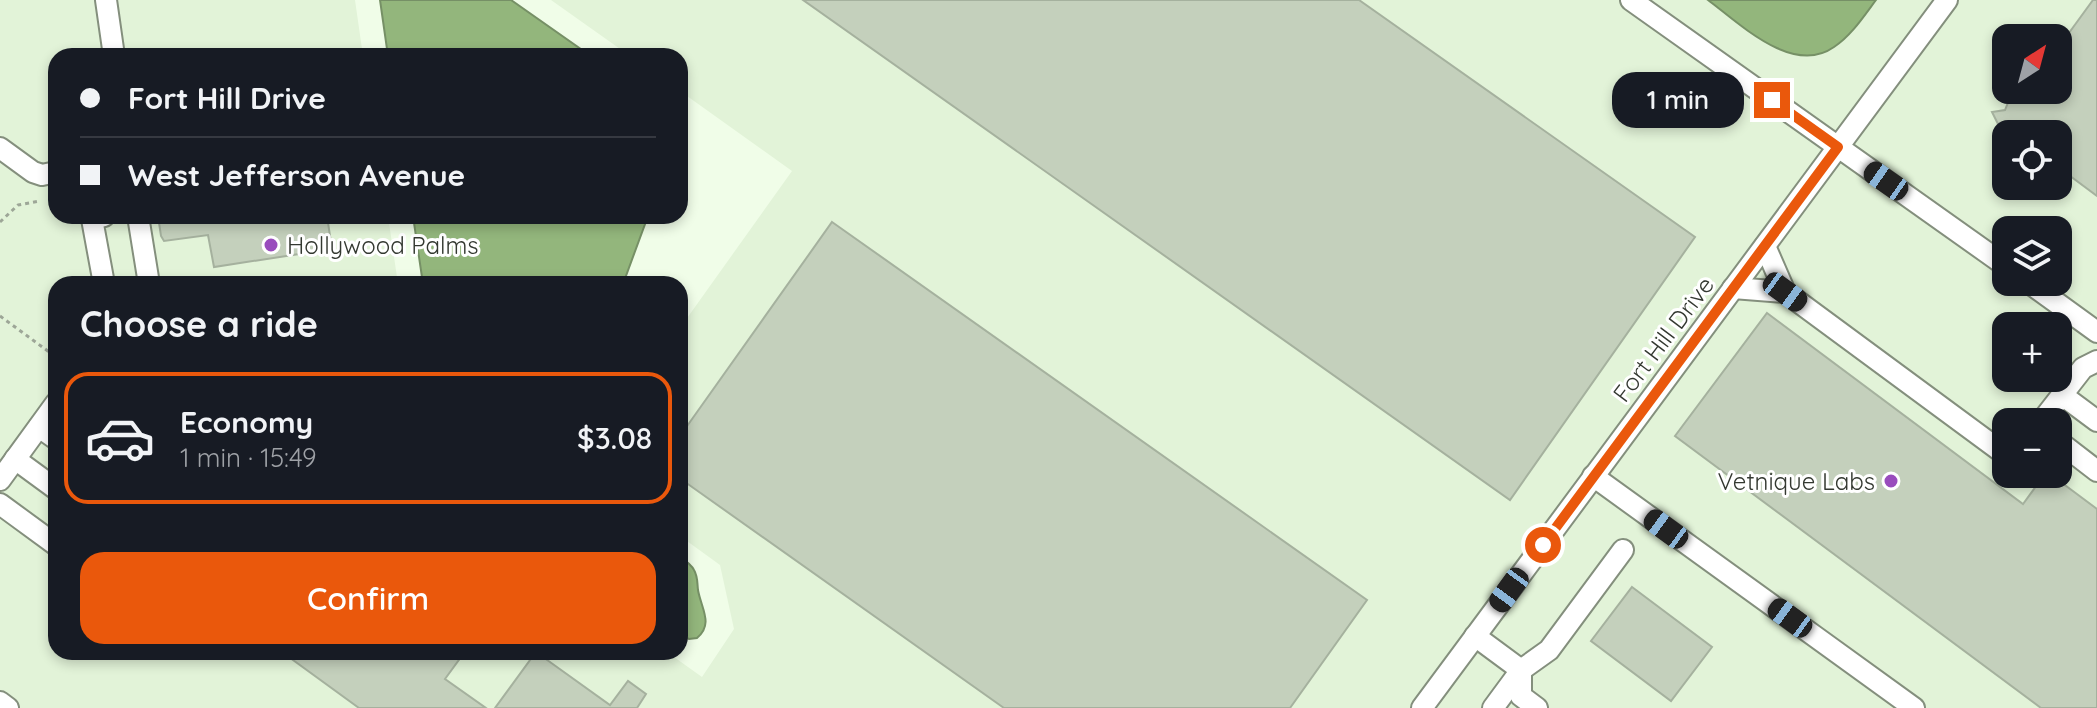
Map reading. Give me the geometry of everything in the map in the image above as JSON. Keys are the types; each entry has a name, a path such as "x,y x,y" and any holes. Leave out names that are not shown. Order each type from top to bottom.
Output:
{"street":[{"path":"106,0 113,48"},
{"path":"1631,0 1992,256"},
{"name":"Fort Hill Drive","path":"1422,708 1947,0"},
{"path":"0,148 33,172 48,174"},
{"path":"93,224 103,276"},
{"path":"139,224 148,276"},
{"path":"1765,246 1785,292 1992,445"},
{"path":"1733,288 1785,292"},
{"path":"2047,296 2091,328 2087,349 2090,365 2052,408"},
{"path":"2062,395 2097,421"},
{"path":"0,480 48,414"},
{"path":"39,427 48,433"},
{"path":"2072,452 2097,471"},
{"path":"15,459 48,483"},
{"path":"1593,476 1914,708"},
{"path":"0,504 48,539"},
{"path":"1493,708 1521,670 1549,650 1623,550"},
{"path":"1475,636 1521,670"},
{"path":"1521,670 1521,696 1537,708"},
{"path":"0,702 8,708"}],"path":[{"path":"0,222 18,205 40,201"},
{"path":"0,316 48,351"}],"shaded area":[{"path":"0,0 355,0 362,48 48,48 48,224 389,224 397,276 48,276 48,660 678,660 702,677 734,629 720,565 688,542 688,317 792,171 688,97 688,48 619,48 551,0 2097,0 2097,708 0,708"},
{"path":"380,0 511,0 579,48 387,48"},
{"path":"1708,0 1876,0 1857,25 1834,47 1818,54 1802,55 1768,43"},
{"path":"414,224 645,224 626,276 422,276"},
{"path":"688,563 695,573 706,621 702,633 697,638 689,639"}],"building":[{"path":"803,0 1359,0 1695,237 1510,500"},
{"path":"2093,0 2097,0 2097,196 2072,177 2072,120 1996,120 1992,112 2005,110 2007,104 2072,104 2072,29"},
{"path":"832,222 1367,600 1290,708 1004,708 688,484 688,425"},
{"name":"Hollywood Palms","path":"159,224 328,224 332,249 214,267 208,235 164,241"},
{"path":"1767,313 1992,481 1992,488 2002,488 2023,504 2035,488 2069,488 2097,509 2097,708 2041,708 1675,436"},
{"path":"1632,587 1712,647 1671,701 1591,641"},
{"path":"293,660 459,660 445,679 486,708 359,708"},
{"path":"530,660 547,660 610,705 628,681 646,694 637,708 495,708"}],"place":[{"name":"Hollywood Palms","path":"271,245"},
{"name":"Vetnique Labs","path":"1891,481"}],"route":[{"path":"1543,545 1838,147 1772,100"}]}
